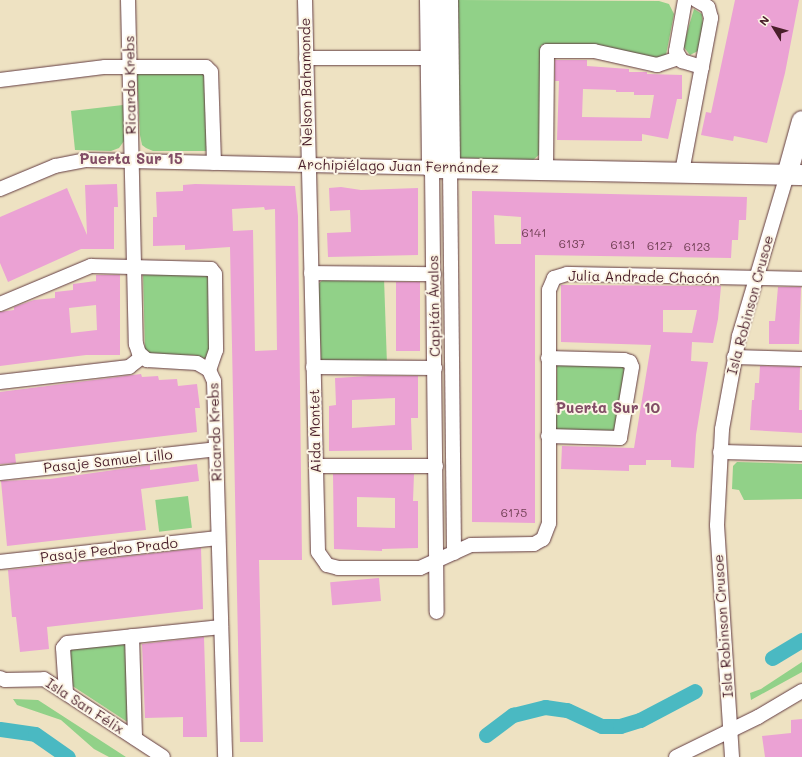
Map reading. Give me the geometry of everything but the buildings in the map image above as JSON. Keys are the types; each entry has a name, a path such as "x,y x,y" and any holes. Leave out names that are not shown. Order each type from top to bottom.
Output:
{"street":[{"name":"Ricardo Krebs","path":"128,0 136,344 142,357 153,362 197,363 209,370 214,381 225,757"},
{"name":"Nelson Bahamonde","path":"305,0 308,164"},
{"name":"Capitán Ávalos","path":"430,0 431,58 441,168 454,553"},
{"name":"Capitán Ávalos","path":"437,612 434,274 441,168 448,0"},
{"path":"685,0 676,45 679,58 687,64 702,67"},
{"path":"682,172 711,18 712,4 696,0"},
{"path":"546,170 547,51 594,51 657,65 679,58"},
{"path":"306,58 431,58"},
{"path":"0,80 130,66 204,67 210,70 214,163"},
{"name":"Isla Robinson Crusoe","path":"732,757 718,548 720,452 734,357 756,278 795,175 802,121"},
{"name":"Archipiélago Juan Fernández","path":"0,190 65,162 86,160 795,175"},
{"name":"Aida Montet","path":"308,164 318,552 327,565 338,568 420,568 437,562 454,553"},
{"path":"0,304 91,266 213,270 216,350 209,370"},
{"path":"311,273 434,274"},
{"name":"Julia Andrade Chacón","path":"454,553 471,545 534,544 543,540 549,523 549,290 554,278 567,274 756,278"},
{"path":"756,278 802,280"},
{"path":"0,382 128,367 142,357"},
{"path":"734,357 802,360"},
{"path":"548,358 624,360 630,362 632,367 620,438 548,436"},
{"path":"313,367 435,368"},
{"name":"Pasaje Samuel Lillo","path":"0,473 216,449"},
{"path":"720,452 802,454"},
{"path":"316,466 436,466"},
{"name":"Pasaje Pedro Prado","path":"0,562 218,538"},
{"path":"66,692 64,645 221,627"},
{"path":"132,636 135,738"},
{"name":"Isla San Félix","path":"0,678 40,678 66,692 163,757"},
{"path":"676,757 730,731 802,691"}],"green space":[{"path":"457,0 659,1 669,4 674,14 666,55 663,59 588,46 541,45 541,153 532,161 459,158"},
{"path":"694,9 702,14 703,26 698,51 690,55 683,46"},
{"path":"205,72 208,151 153,151 142,145 140,135 137,74"},
{"path":"123,105 125,134 124,141 119,148 111,151 75,150 71,111"},
{"path":"143,272 209,273 213,352 207,359 194,355 152,356 145,350"},
{"path":"325,278 384,278 387,365 321,360 318,284"},
{"path":"557,364 626,365 625,431 556,430"},
{"path":"737,462 802,464 802,499 744,500 739,490 732,489 733,466"},
{"path":"188,496 192,528 159,532 155,500"},
{"path":"126,641 129,723 71,685 67,649"},
{"path":"802,662 802,672 751,700 750,693 761,689"},
{"path":"13,699 38,700 126,757 109,757 94,749 61,720 17,705"}],"waterway":[{"path":"772,658 802,640"},
{"path":"486,735 513,715 545,707 567,710 602,726 620,726 640,720 695,691"},
{"path":"0,729 35,734 68,757"}],"district":[{"name":"Puerta Sur 15","path":"131,159"},
{"name":"Puerta Sur 10","path":"608,408"}]}
